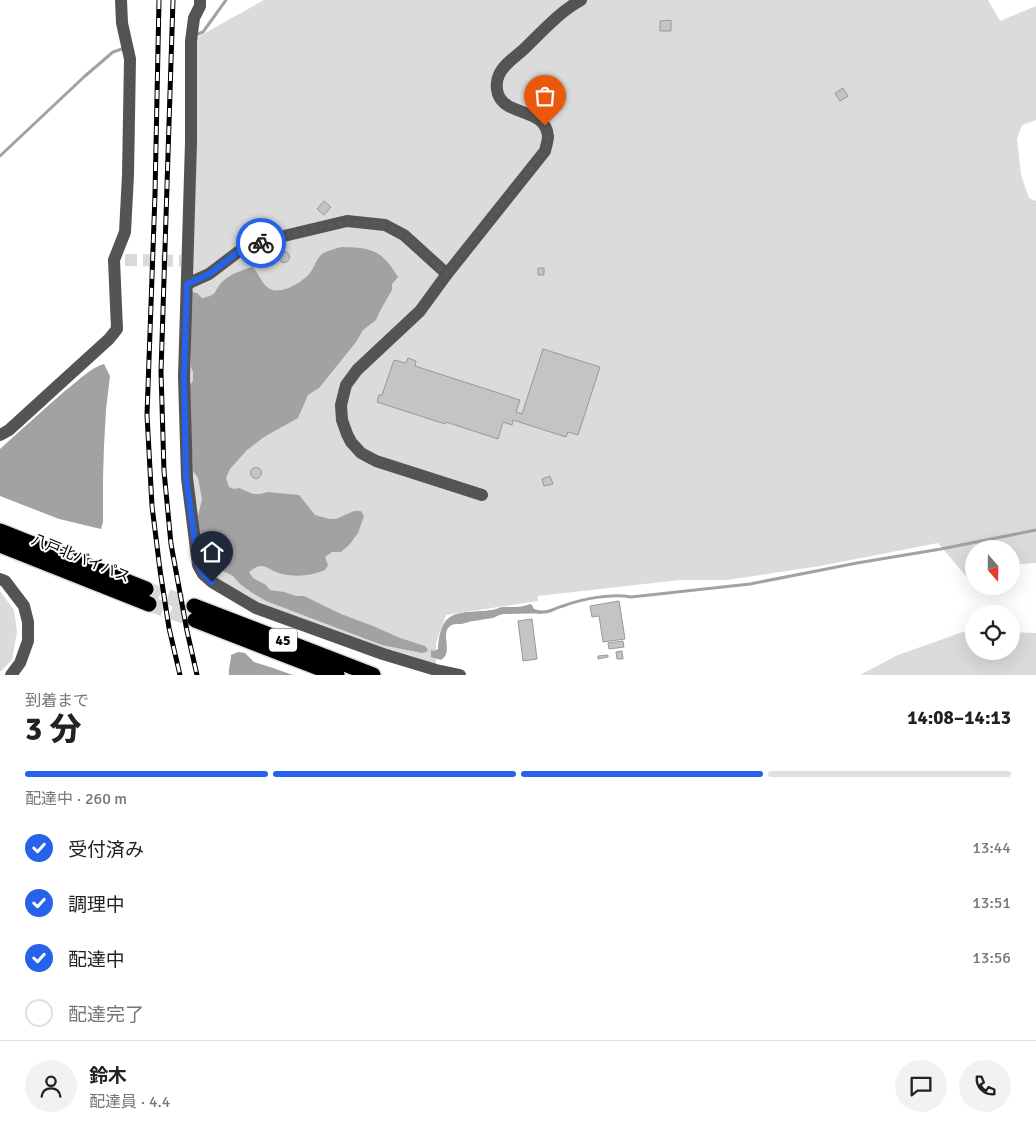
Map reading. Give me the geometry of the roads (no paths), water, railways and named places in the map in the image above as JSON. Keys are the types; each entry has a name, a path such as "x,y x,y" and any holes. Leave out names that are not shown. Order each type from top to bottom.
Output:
{"highway":[{"name":"八戸北バイパス","path":"0,531 148,596 0,545"},
{"name":"45","path":"337,675 194,613 373,675"}],"street":[{"path":"0,435 9,430 109,340 117,329 120,260 125,232 128,174 130,59 122,23 121,0"},
{"path":"482,495 376,461 361,452 351,442 347,434 342,420 341,405 346,385 357,370 420,311 447,274 545,151 548,138 545,126 536,117 507,105 498,95 496,82 500,73 563,12 581,0"},
{"path":"202,2 194,18 191,41 191,142 185,261 187,284 184,377 186,478 198,565 203,574 212,582 256,608 383,654 460,675"},
{"path":"187,284 209,274 238,252 267,240 347,221 385,224 404,235 447,274"},
{"path":"2,577 24,606 28,622 28,641 20,663 11,675"}],"waterway":[{"path":"198,34 203,32 226,0"},
{"path":"0,156 85,76 113,52 122,49"},
{"path":"540,612 597,597 631,597 750,584 1036,530"}],"tunnel":[{"path":"125,260 181,261"},
{"path":"146,589 194,606"},
{"path":"149,604 195,620"}],"railway":[{"path":"159,0 155,194 147,415 152,506 160,570 169,628 180,675"},
{"path":"173,0 161,372 164,471 171,544 197,675"}]}
